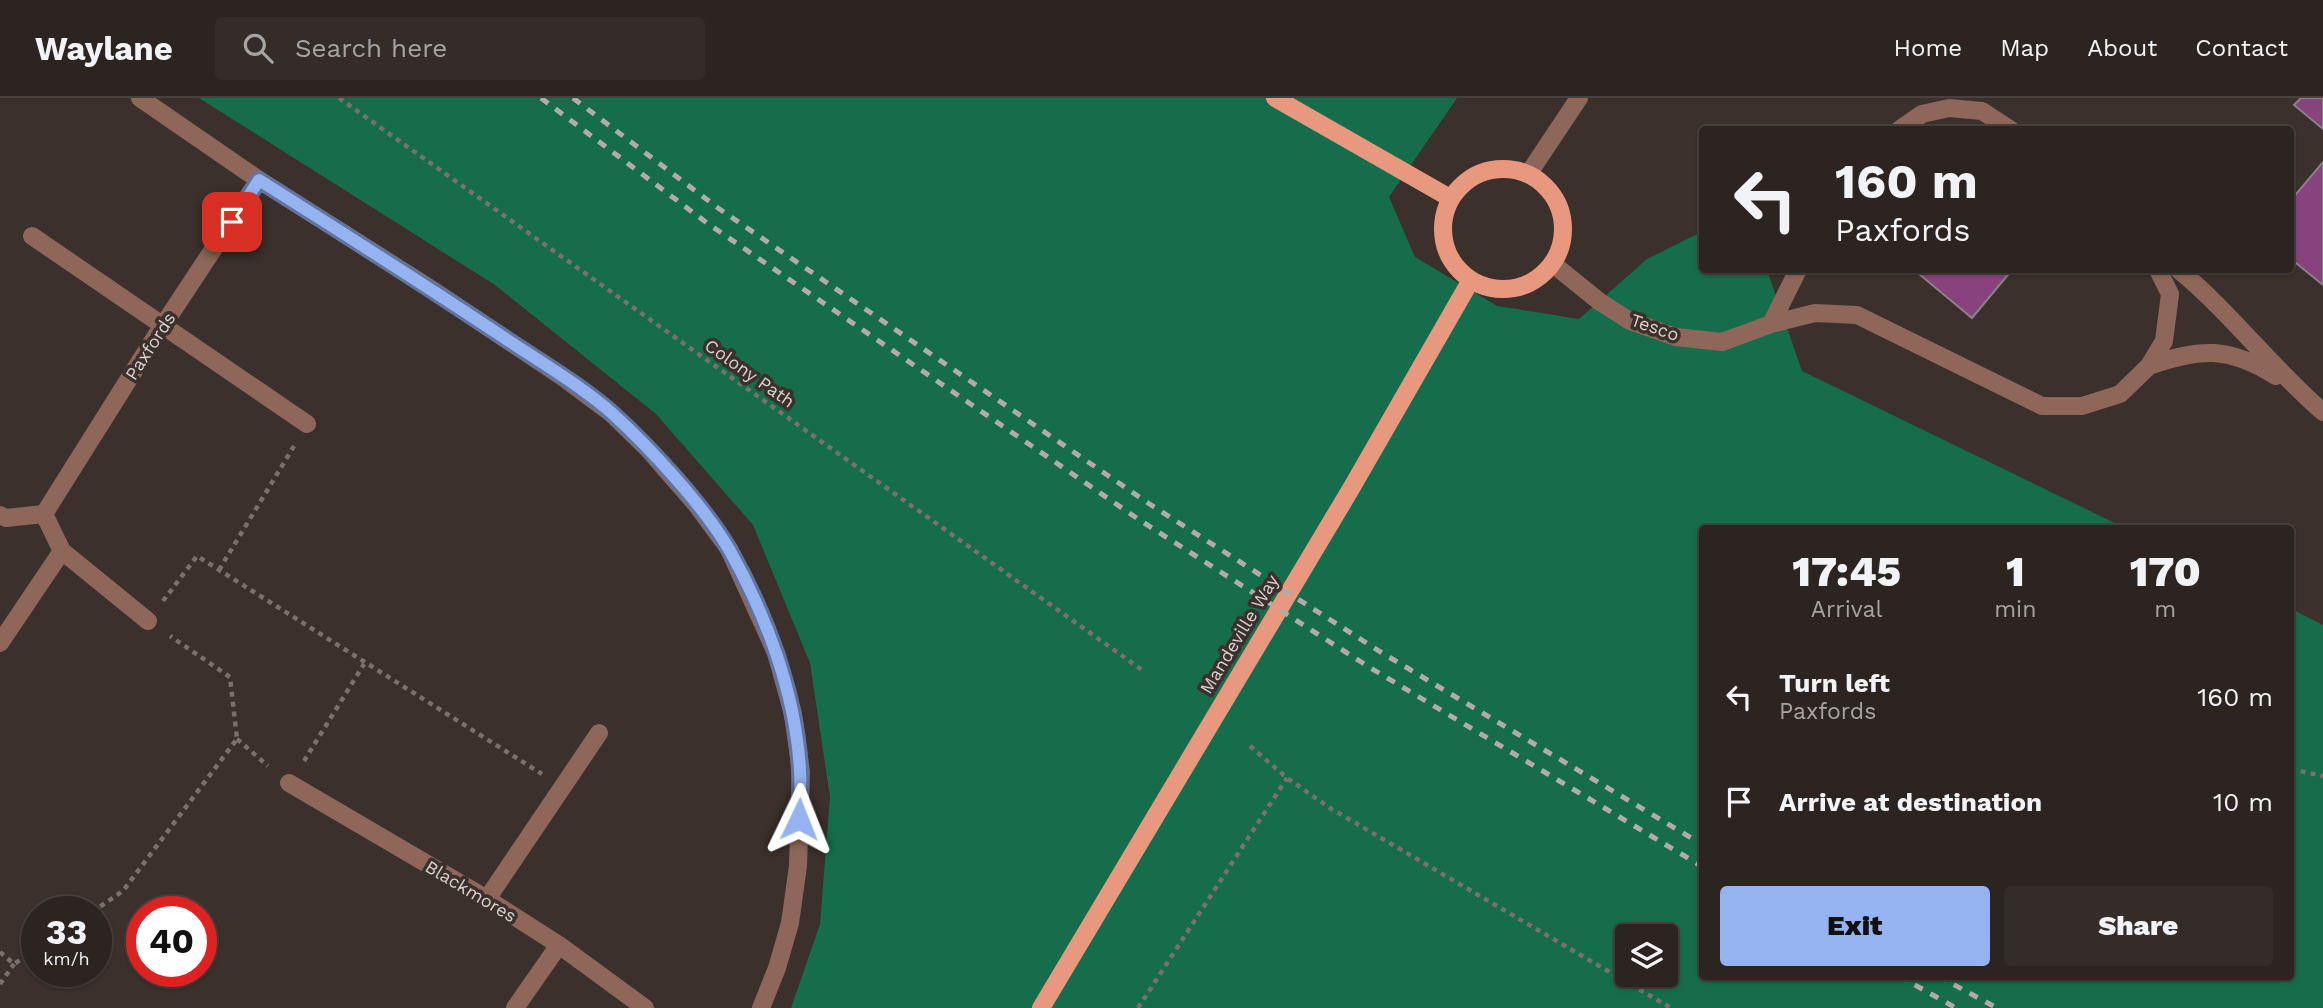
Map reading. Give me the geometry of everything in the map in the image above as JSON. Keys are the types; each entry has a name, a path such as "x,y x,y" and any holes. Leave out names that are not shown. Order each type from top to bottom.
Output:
{"main road":[{"path":"1275,98 1450,198"},
{"path":"1504,168 1529,173 1547,186 1562,213 1564,229 1560,251 1553,264 1531,283 1516,288 1502,289 1471,280 1460,271 1448,254 1442,227 1450,198 1461,184 1489,169 1504,168"},
{"name":"Mandeville Way","path":"1041,1008 1352,487 1471,280"}],"street":[{"path":"140,98 259,180 553,370 611,413 648,449 695,503 729,549 776,653 793,714 800,772 798,866 790,923 777,968 761,1008"},
{"path":"1529,173 1578,98"},
{"path":"1905,126 1922,114 1949,108 1982,111 2005,126"},
{"name":"Paxfords","path":"44,513 259,180"},
{"path":"32,236 307,425"},
{"name":"Tesco","path":"1553,264 1600,302 1630,321 1676,337 1722,342 1771,324 1815,313 1857,315 2042,406 2082,406 2120,394 2149,366"},
{"path":"1771,324 1796,273"},
{"path":"2149,366 2164,341 2170,294 2160,273"},
{"path":"2183,273 2201,288 2296,389 2323,412"},
{"path":"2149,366 2182,354 2213,352 2254,363 2296,389"},
{"path":"0,515 6,518 44,513 62,551 148,621"},
{"path":"0,643 62,551"},
{"path":"487,899 599,733"},
{"name":"Blackmores","path":"289,783 487,899 559,945 645,1008"},
{"path":"515,1008 559,945"}],"path":[{"name":"Colony Path","path":"339,98 1145,672"},
{"path":"219,570 307,425"},
{"path":"112,898 123,891 237,739 230,677 148,621 197,556 562,787"},
{"path":"237,739 289,783 364,664"},
{"path":"1250,746 1287,778 1330,808 1671,1008"},
{"path":"2294,770 2323,776"},
{"path":"1139,1008 1287,778"},
{"path":"0,952 14,964"},
{"path":"0,984 14,964 21,959"}],"green space":[{"path":"199,98 1457,98 1389,197 1415,257 1497,306 1579,319 1647,259 1699,233 1699,273 1768,273 1802,371 2119,525 1699,525 1699,980 2294,980 2294,610 2323,625 2323,1008 791,1008 820,924 830,797 810,663 753,525 656,414 495,285"}],"building":[{"path":"2301,98 2323,98 2323,129 2294,105"},
{"path":"2323,162 2323,285 2294,261 2294,196"},
{"path":"1920,273 2010,273 1972,318"}],"railway":[{"path":"541,98 707,223 1138,519 1369,667 1699,865"},
{"path":"573,98 718,208 1148,503 1379,651 1699,843"},
{"path":"1906,980 1956,1008"},
{"path":"1945,980 1997,1008"}],"route":[{"path":"232,222 259,180 428,287 564,378 611,413 648,449 695,503 729,549 776,653 793,714 800,772 799,819"}]}
